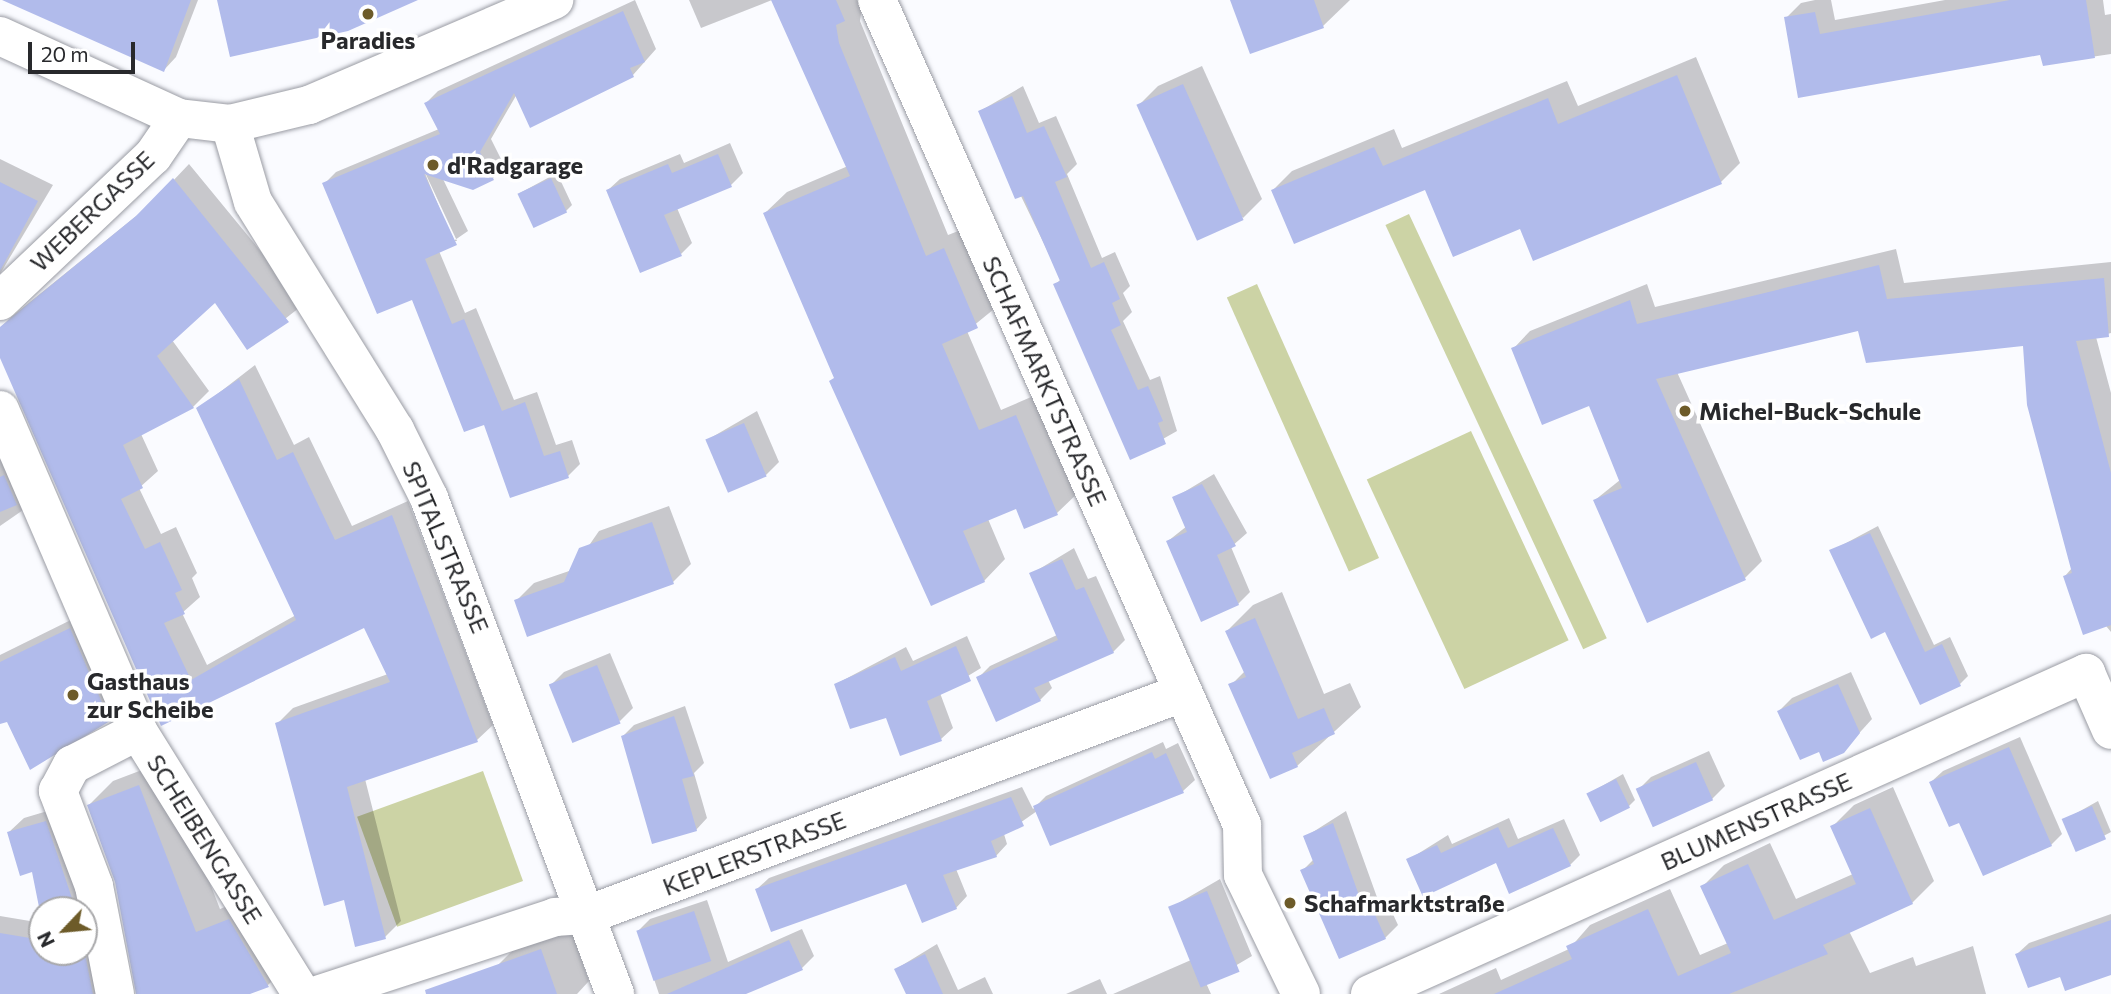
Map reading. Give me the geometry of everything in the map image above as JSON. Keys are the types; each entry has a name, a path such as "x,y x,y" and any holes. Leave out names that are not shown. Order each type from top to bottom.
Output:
{"street":[{"name":"SCHAFMARKTSTRASSE","path":"877,0 1242,825 1243,875 1301,994"},
{"path":"0,36 179,118 230,124 309,105 529,5"},
{"name":"WEBERGASSE","path":"0,300 153,156 179,118"},
{"name":"SPITALSTRASSE","path":"230,124 253,202 395,430 429,498 615,994"},
{"name":"SCHEIBENGASSE","path":"0,410 138,731 302,994"},
{"name":"BLUMENSTRASSE","path":"1370,994 2086,673 2111,730"},
{"name":"KEPLERSTRASSE","path":"320,994 555,917 587,915 1182,693"},
{"path":"115,994 94,886 58,791 72,765 138,731"}],"green space":[{"path":"1409,214 1607,638 1583,649 1385,225"},
{"path":"1257,284 1379,558 1349,571 1227,297"},
{"path":"1471,431 1569,640 1464,689 1367,480"},
{"path":"483,771 523,881 397,927 357,817"}],"building":[{"path":"2,0 191,0 164,72"},
{"path":"217,0 418,0 348,31 230,57"},
{"path":"771,0 836,0 845,21 836,25 839,43 926,256 944,248 978,328 942,344 979,430 1016,415 1058,515 1024,529 1016,509 963,531 985,582 931,606 829,381 834,378 763,213 850,176"},
{"path":"1230,0 1314,0 1324,28 1250,54"},
{"path":"2010,0 2086,0 2095,58 2043,66 2040,55 1798,98 1784,17 1815,12 1820,34"},
{"path":"623,11 645,62 630,68 634,77 530,128 514,93 480,152 494,180 473,190 424,174 457,245 425,259 452,324 464,319 502,411 525,402 544,456 560,451 569,478 510,498 484,425 464,432 412,300 377,314 322,183 440,134 424,103"},
{"path":"1677,75 1722,184 1533,261 1520,229 1453,257 1425,190 1294,244 1271,190 1374,147 1383,166 1548,98 1558,124"},
{"path":"1183,84 1244,220 1197,241 1136,105"},
{"path":"1012,96 1027,133 1044,126 1067,177 1055,182 1091,268 1104,262 1120,299 1112,303 1121,325 1111,330 1138,390 1148,386 1163,421 1158,423 1166,444 1130,460 1053,284 1060,281 1023,196 1015,199 978,111"},
{"path":"718,154 732,187 664,215 682,256 640,273 606,190 668,164 672,173"},
{"path":"173,178 289,322 247,350 215,303 157,356 194,408 123,445 143,488 121,499 145,549 160,542 182,590 175,593 185,614 164,623 191,680 296,620 196,408 239,379 277,460 293,452 335,540 392,515 478,742 347,787 386,939 355,947 344,900 324,906 275,723 390,682 364,628 161,726 0,358 0,327 136,216"},
{"path":"551,178 567,212 534,228 517,194"},
{"path":"0,182 38,201 0,271"},
{"path":"1879,265 1887,299 2104,278 2109,337 2076,341 2111,473 2111,625 2083,635 2063,576 2072,573 2027,405 2023,346 1866,363 1858,331 1656,379 1746,580 1647,623 1593,500 1622,488 1589,406 1542,425 1511,348 1630,300 1637,324"},
{"path":"744,423 767,476 728,493 705,439"},
{"path":"4,475 17,505 0,512 0,477"},
{"path":"1202,484 1236,546 1217,555 1239,605 1201,622 1166,541 1187,532 1172,497"},
{"path":"652,522 674,584 527,637 514,600 564,582 579,548"},
{"path":"1870,533 1925,652 1942,644 1961,686 1920,705 1885,632 1871,639 1829,550"},
{"path":"1062,559 1076,590 1084,587 1114,653 1034,688 1041,701 996,722 976,677 1058,640 1029,573"},
{"path":"1255,618 1298,719 1324,708 1335,734 1292,753 1298,767 1270,779 1228,684 1246,677 1225,631"},
{"path":"70,628 110,721 30,770 7,722 0,724 0,662"},
{"path":"956,646 971,681 927,701 942,741 900,756 886,718 850,729 834,684 895,657 901,671"},
{"path":"597,665 621,723 572,743 549,684"},
{"path":"1838,684 1860,733 1844,753 1823,762 1819,752 1800,760 1777,711"},
{"path":"674,716 694,776 682,779 697,831 652,844 621,736"},
{"path":"2009,747 2052,846 1983,876 1959,823 1949,827 1929,782"},
{"path":"1152,752 1155,759 1166,753 1184,793 1050,846 1033,806"},
{"path":"1696,762 1713,800 1653,827 1636,789"},
{"path":"1616,779 1630,808 1600,822 1586,793"},
{"path":"139,785 196,932 229,919 269,987 250,994 136,994 115,882 87,805"},
{"path":"1011,797 1024,826 991,841 997,857 943,875 957,909 922,923 906,884 771,932 755,889"},
{"path":"2092,806 2106,839 2076,852 2062,819"},
{"path":"1870,808 1913,904 1823,945 1828,954 1729,994 1494,994 1572,959 1566,946 1648,909 1678,976 1731,953 1700,886 1748,864 1774,920 1856,884 1830,826"},
{"path":"46,821 71,896 37,896 32,872 20,876 7,832"},
{"path":"1333,823 1365,912 1372,908 1386,939 1339,959 1300,870 1314,864 1303,836"},
{"path":"1498,827 1508,848 1553,828 1571,866 1509,894 1496,863 1423,897 1406,859 1437,845 1441,853"},
{"path":"1207,891 1240,972 1201,987 1168,907"},
{"path":"694,911 711,961 654,981 636,931"},
{"path":"2111,920 2111,975 2065,991 2060,977 2028,988 2015,954"},
{"path":"0,933 28,938 28,966 87,966 93,994 0,994"},
{"path":"789,940 803,970 746,994 667,994"},
{"path":"541,949 557,994 426,994 425,990"},
{"path":"925,954 943,994 906,994 894,969"}],"place":[{"name":"Paradies","path":"368,14"},
{"name":"d'Radgarage","path":"433,165"},
{"name":"Michel-Buck-Schule","path":"1685,411"},
{"name":"Gasthaus zur Scheibe","path":"73,695"},
{"name":"Schafmarktstraße","path":"1290,903"}]}
